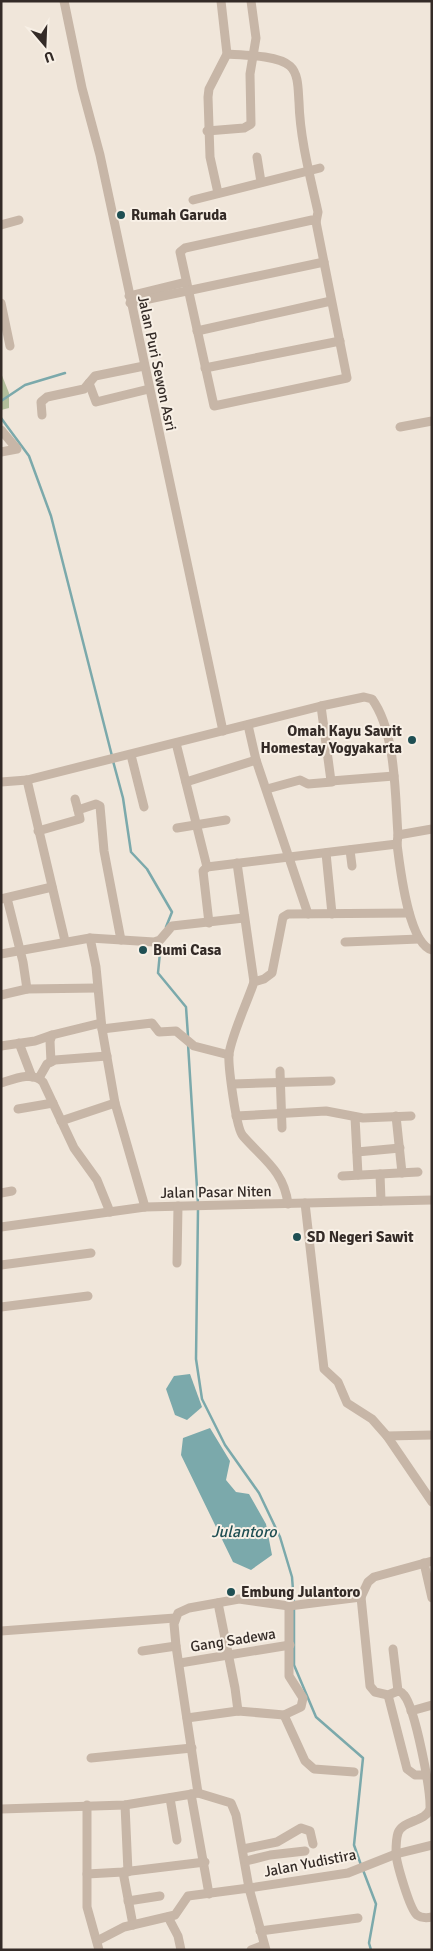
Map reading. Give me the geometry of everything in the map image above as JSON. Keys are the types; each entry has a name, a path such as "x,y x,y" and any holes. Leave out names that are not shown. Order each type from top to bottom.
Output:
{"street":[{"name":"Jalan Puri Sewon Asri","path":"64,1 82,88 100,155 223,731"},
{"path":"218,193 210,157 208,131 209,89 227,54 221,1"},
{"path":"208,131 244,128 251,124 250,74 256,38 251,1"},
{"path":"227,54 282,61 294,71 308,170 318,212 316,222 347,380 215,406 179,256 185,248 312,220 316,222"},
{"path":"257,157 261,182"},
{"path":"193,200 320,168"},
{"path":"1,225 19,220"},
{"path":"130,299 187,286 324,262"},
{"path":"197,331 332,301"},
{"path":"1,303 10,346"},
{"path":"205,368 340,341"},
{"path":"42,415 40,404 43,399 84,389 95,376 144,366"},
{"path":"89,383 96,402 149,389"},
{"path":"400,427 432,421"},
{"path":"1,430 17,449 1,452"},
{"path":"1,782 27,780 321,706 364,698 372,699 383,717 394,776 397,839 409,913 420,943 432,950"},
{"path":"321,706 330,779 332,782"},
{"path":"248,725 256,760 290,856 308,914"},
{"path":"176,743 207,867"},
{"path":"131,754 144,807"},
{"path":"186,782 256,760"},
{"path":"267,789 300,780 309,784 394,776"},
{"path":"27,780 65,941"},
{"path":"38,831 80,819 75,799"},
{"path":"78,810 96,804 101,807 104,851 121,940"},
{"path":"177,828 226,820"},
{"path":"210,923 203,871 207,867 350,850 432,829"},
{"path":"350,850 352,866"},
{"path":"326,853 332,914"},
{"path":"237,863 254,982 229,1055 236,1116 241,1134 267,1159 280,1176 288,1204"},
{"path":"27,989 21,950 4,899 52,887"},
{"path":"254,982 264,979 272,973 283,917 288,914 409,913"},
{"path":"1,954 90,938 154,942 160,940 162,934 172,926 244,918"},
{"path":"90,938 96,967 102,1026 115,1103 145,1207"},
{"path":"345,942 419,939"},
{"path":"1,995 27,989 97,988"},
{"path":"1,1046 19,1044 52,1035 102,1026 150,1023 159,1032 176,1031 194,1046 229,1055"},
{"path":"51,1062 50,1041 52,1035"},
{"path":"19,1044 35,1077 53,1103 74,1148 93,1171 110,1212"},
{"path":"1,1083 35,1077 51,1062 107,1056"},
{"path":"280,1071 282,1128"},
{"path":"233,1084 332,1081"},
{"path":"18,1109 53,1103"},
{"path":"61,1121 115,1103"},
{"path":"236,1116 331,1111 355,1117 411,1116"},
{"path":"396,1116 402,1173"},
{"path":"355,1117 358,1175"},
{"path":"357,1152 400,1148"},
{"path":"342,1176 418,1172"},
{"path":"380,1174 381,1201"},
{"path":"1,1193 12,1191"},
{"name":"Jalan Pasar Niten","path":"1,1227 145,1207 207,1207 432,1200"},
{"path":"305,1204 324,1369 338,1382 347,1403 372,1419 387,1436 432,1502"},
{"path":"177,1263 178,1206"},
{"path":"1,1265 91,1253"},
{"path":"1,1307 88,1296"},
{"path":"387,1436 432,1435"},
{"path":"398,1691 388,1695 375,1692 370,1686 361,1597 368,1582 374,1577 428,1562 432,1598"},
{"path":"1,1631 174,1618 184,1609 250,1599 294,1605 361,1597"},
{"path":"218,1603 229,1654 238,1711"},
{"path":"187,1718 238,1711 284,1715 297,1710 304,1702 289,1676 288,1662 294,1605"},
{"path":"174,1618 176,1646 192,1748 195,1794 209,1894"},
{"name":"Gang Sadewa","path":"180,1663 290,1645"},
{"path":"142,1651 176,1646"},
{"path":"392,1649 398,1691 404,1695 411,1711 426,1775 430,1809 426,1816 402,1827 398,1832 396,1854 411,1906 417,1915 426,1918 432,1917"},
{"path":"388,1695 407,1769 415,1775 426,1775"},
{"path":"411,1711 432,1705"},
{"path":"284,1715 305,1761 314,1770 354,1772"},
{"path":"91,1758 192,1748"},
{"path":"1,1809 125,1805 195,1794 232,1804 246,1862 249,1888 265,1948 251,1950"},
{"path":"170,1798 176,1840"},
{"path":"86,1805 87,1907 98,1945 133,1925 168,1917 178,1936 181,1950"},
{"path":"125,1805 125,1872 133,1925"},
{"path":"243,1849 277,1842 301,1828 310,1831 313,1844"},
{"name":"Jalan Yudistira","path":"168,1917 177,1913 184,1898 348,1873 396,1854 432,1845"},
{"path":"246,1862 270,1854 305,1851"},
{"path":"87,1874 125,1872 205,1862"},
{"path":"128,1901 160,1896"},
{"path":"260,1931 358,1918"}],"green space":[{"path":"1,373 9,393 9,408 1,410"}],"water":[{"path":"190,1374 202,1407 187,1420 175,1415 166,1389 174,1376"},
{"name":"Julantoro","path":"210,1428 230,1461 226,1480 236,1492 249,1494 266,1524 272,1555 251,1570 233,1562 181,1455 183,1438"}],"waterway":[{"path":"1,401 25,385 65,373"},
{"path":"1,418 29,456 51,516 112,756"},
{"path":"113,761 123,798 131,852 147,869 172,912 166,927"},
{"path":"161,942 158,973 186,1007 188,1036"},
{"path":"188,1044 198,1204"},
{"path":"198,1209 196,1359 202,1399 225,1445 259,1493 280,1537 292,1577 294,1603"},
{"path":"294,1608 294,1665 316,1717 363,1758 354,1845 361,1865"},
{"path":"363,1870 376,1904 369,1943 371,1950"}],"place":[{"name":"Rumah Garuda","path":"121,215"},
{"name":"Omah Kayu Sawit Homestay Yogyakarta","path":"412,740"},
{"name":"Bumi Casa","path":"143,950"},
{"name":"SD Negeri Sawit","path":"297,1237"},
{"name":"Embung Julantoro","path":"231,1592"}]}
